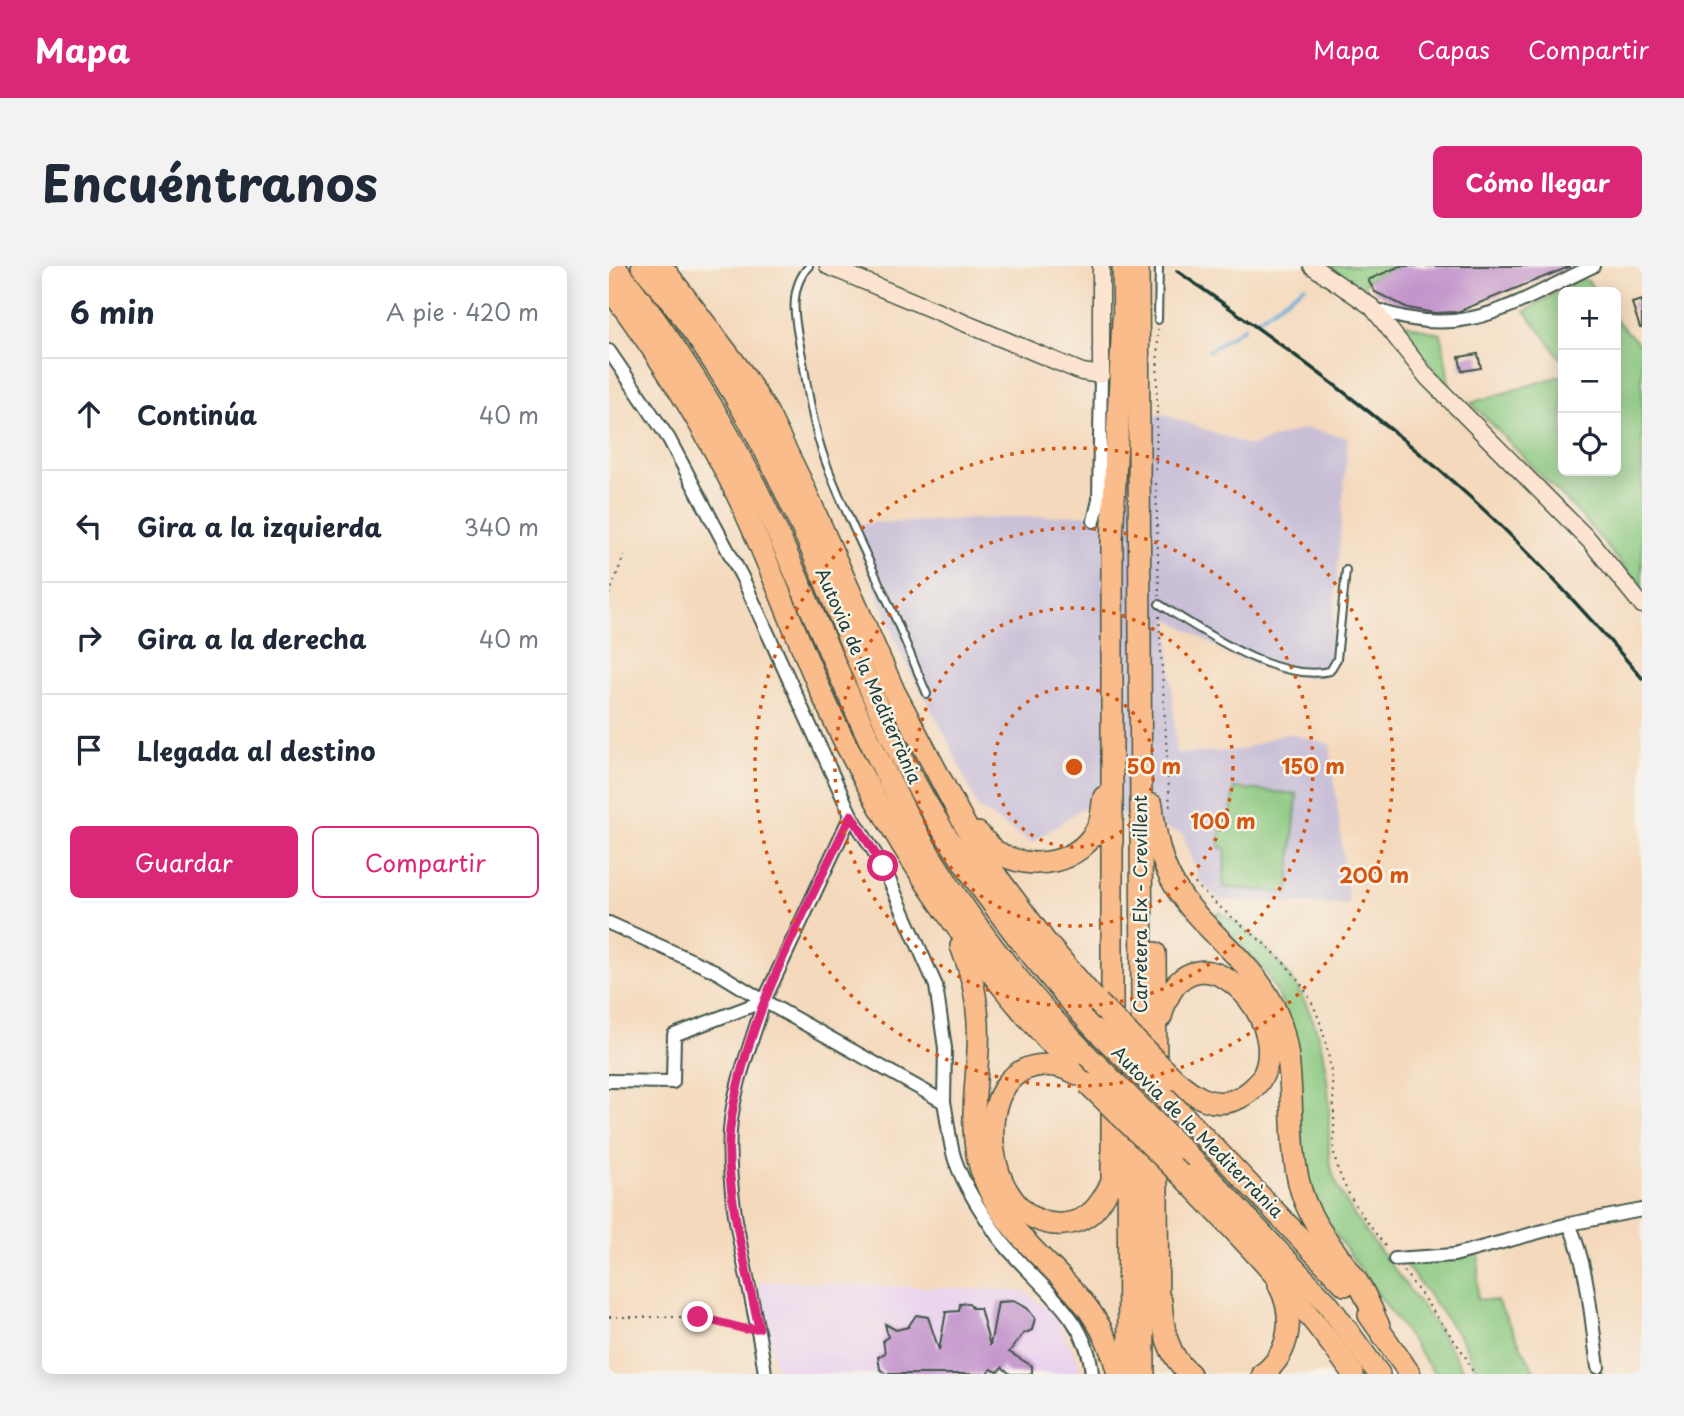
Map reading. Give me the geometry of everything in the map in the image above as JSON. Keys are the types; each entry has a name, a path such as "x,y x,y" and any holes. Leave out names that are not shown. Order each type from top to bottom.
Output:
{"highway":[{"name":"Autovia de la Mediterrània","path":"614,266 674,346 742,461 864,727 930,856 981,932 1058,1025 1086,1072 1181,1148 1328,1304 1379,1374"},
{"name":"Autovia de la Mediterrània","path":"642,266 686,324 762,444 794,509 866,682 895,742 966,870 1033,957 1096,1030 1306,1241 1378,1326 1410,1374"},
{"path":"662,266 741,371 767,412 801,481 895,693 981,855 1045,941 1098,1003 1174,1079 1195,1096 1210,1102 1224,1103 1242,1096 1255,1085 1264,1070 1268,1050 1265,1030 1249,996 1222,975 1195,972 1182,979 1165,1002 1157,1058"},
{"name":"Carretera Elx - Crevillent","path":"1123,266 1129,306 1141,553 1145,1374"},
{"name":"Carretera Elx - Crevillent","path":"1129,1374 1129,306 1138,266"},
{"path":"609,288 683,395 741,503 853,760 909,859 950,922 996,981 1268,1265 1322,1329 1353,1374"},
{"path":"1086,1072 1056,1066 1022,1070 1010,1079 998,1099 993,1121 993,1147 1000,1175 1023,1211 1040,1222 1073,1223 1090,1216 1103,1200 1112,1182 1112,541 1129,306"},
{"path":"1141,553 1157,1058 1159,1275 1156,1374"},
{"path":"955,807 995,851 1020,863 1045,864 1069,856 1087,841 1100,824 1106,782 1112,663"},
{"path":"1150,781 1155,832 1164,865 1176,888 1258,979 1274,1007 1285,1046 1299,1184 1311,1219 1360,1286 1378,1326"},
{"path":"950,922 973,983 978,1018 973,1126 982,1175 1001,1213 1085,1301 1100,1323 1118,1374"},
{"path":"1263,1374 1284,1349 1289,1331 1282,1290 1268,1265"},
{"path":"1159,1275 1166,1340 1172,1356 1190,1374"}],"street":[{"path":"828,266 1082,372 1101,375"},
{"path":"1312,266 1378,309 1413,321 1439,324 1479,318 1593,266"},
{"path":"1320,266 1378,309 1437,382 1583,527 1642,598"},
{"path":"1094,521 1099,500 1101,271"},
{"path":"1378,309 1441,393 1590,541 1642,605"},
{"path":"609,351 669,439 736,566 851,815 883,866 936,986 945,1048 944,1102 955,1160 977,1203 1026,1271 1056,1298 1075,1323 1091,1356 1091,1374"},
{"path":"765,1374 759,1328 739,1236 730,1129 764,1001 851,815"},
{"path":"609,923 705,966 944,1102"},
{"path":"609,1081 673,1082 674,1035 764,1001"},
{"path":"1395,1259 1454,1255 1569,1224 1642,1210"},
{"path":"1569,1224 1577,1241 1598,1367"}],"lane":[{"path":"809,266 797,280 794,291 797,329 813,419 824,458 849,520 927,694"},
{"path":"1158,320 1159,266"},
{"path":"1159,604 1243,656 1315,674 1330,671 1338,659 1346,570"}],"path":[{"path":"1158,320 1159,604 1170,818"},
{"path":"609,595 625,555"},
{"path":"1190,878 1212,904 1241,921 1279,954 1310,998 1329,1054 1335,1157 1350,1198 1464,1354 1474,1374"},
{"path":"609,1317 698,1317 745,1329 759,1328"}],"shaded area":[{"path":"1163,414 1250,446 1306,428 1348,438 1330,665 1326,676 1306,678 1234,657 1168,618 1176,751 1180,754 1241,750 1285,733 1330,744 1349,905 1219,900 1199,880 1183,834 1087,805 1032,843 978,808 947,738 898,648 851,524 1103,514 1109,421"},
{"path":"758,1281 1025,1291 1053,1313 1079,1362 1079,1374 777,1374"}],"green space":[{"path":"1330,266 1400,266 1368,280 1361,290"},
{"path":"1580,279 1588,281 1592,287 1566,287"},
{"path":"1558,292 1558,354 1525,311"},
{"path":"1394,321 1441,334 1450,388"},
{"path":"1621,325 1642,347 1642,589 1584,519 1471,403 1558,377 1558,476 1621,476"},
{"path":"1234,788 1297,794 1288,893 1223,887 1226,849 1219,847 1222,814 1231,814"},
{"path":"1220,912 1267,949 1300,992 1320,1042 1326,1070 1329,1151 1335,1180 1357,1219 1427,1314 1465,1374 1435,1374 1324,1218 1306,1172 1282,1002 1266,973 1214,915"},
{"path":"1479,1253 1477,1299 1497,1301 1536,1374 1479,1374 1462,1340 1406,1265"}],"building":[{"path":"1400,266 1569,267 1457,312 1434,313 1408,308 1375,292 1368,280"},
{"path":"1642,300 1642,328 1640,328 1632,303"},
{"path":"1478,354 1481,368 1462,371 1459,357"},
{"path":"1014,1301 1027,1308 1035,1318 1032,1330 1023,1334 1009,1352 1032,1366 1032,1374 1010,1374 1002,1367 998,1372 991,1369 987,1374 886,1374 880,1369 878,1357 885,1353 883,1340 888,1337 885,1324 896,1330 908,1327 916,1315 928,1317 939,1350 946,1312 959,1311 960,1304 969,1303 972,1308 980,1308 990,1346 998,1302"}],"waterway":[{"path":"1258,319 1305,286"},
{"path":"1209,351 1245,327"}],"railway":[{"path":"1177,271 1327,380 1435,466 1537,562 1642,678"}],"route":[{"path":"698,1317 745,1329 759,1328 739,1236 730,1162 730,1129 740,1082 764,1001 851,815 883,866"}]}
